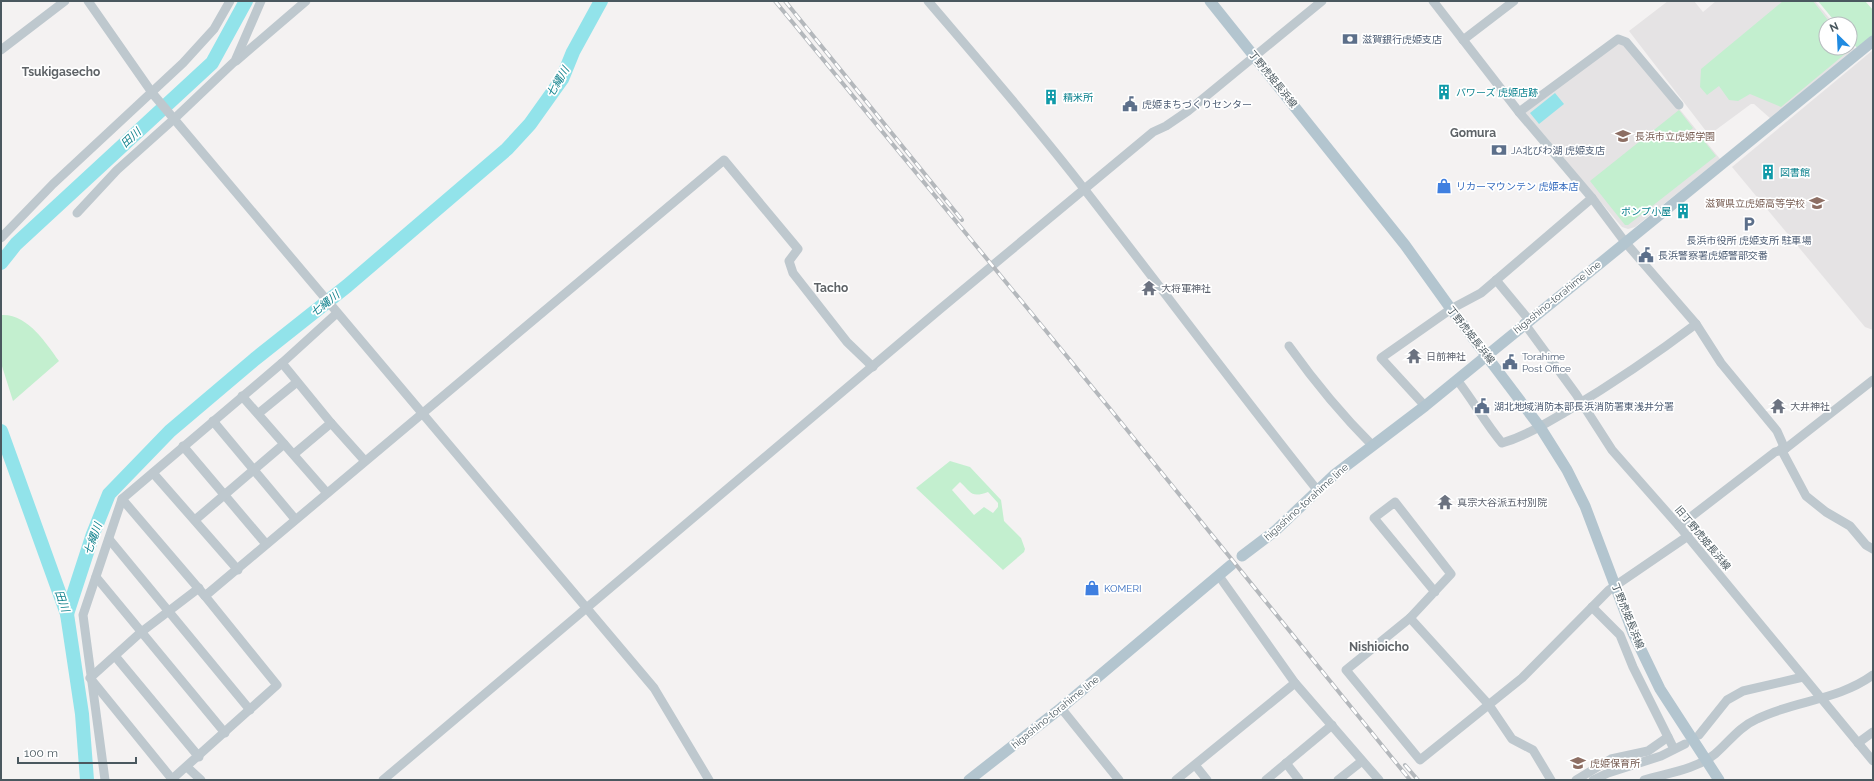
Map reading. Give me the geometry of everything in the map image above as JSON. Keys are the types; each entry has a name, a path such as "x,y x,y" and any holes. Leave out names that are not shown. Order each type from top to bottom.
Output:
{"main road":[{"name":"丁野虎姫長浜線","path":"1210,1 1405,245 1540,427 1567,470 1585,506 1633,633 1660,689 1719,780"},
{"name":"higashino-torahime line","path":"1242,556 1275,531 1334,475 1425,406 1526,322 1873,41"},
{"name":"higashino-torahime line","path":"969,780 1061,708 1231,565"}],"street":[{"path":"1,50 65,1"},
{"path":"88,1 153,93 173,118 654,688 709,780"},
{"path":"1,238 53,184 153,93 183,63 214,29 230,1"},
{"path":"235,62 261,1"},
{"path":"77,213 117,170 173,118 306,1"},
{"path":"928,1 1020,109 1084,189 1237,390 1318,491"},
{"path":"383,780 831,400 873,367 1084,189 1153,132 1166,126 1188,111 1322,1"},
{"path":"1433,1 1519,112 1592,198 1625,242 1696,324 1721,363 1777,431 1783,449 1806,496 1826,512 1850,526 1866,545 1873,549"},
{"path":"1463,40 1514,1"},
{"path":"1519,112 1618,40 1626,42 1679,105"},
{"path":"205,596 238,570 327,492 724,160 798,249 789,261 793,273 847,342 873,367"},
{"path":"1425,406 1381,358 1451,309 1481,293 1592,198"},
{"name":"旧丁野虎姫長浜線","path":"1496,280 1581,402 1612,450 1688,536 1873,761"},
{"path":"105,780 90,678 83,615 122,499 282,363 336,312"},
{"path":"1457,380 1467,392 1488,426 1502,443 1522,437 1581,402 1657,353 1696,324"},
{"path":"1289,346 1316,383 1372,445"},
{"path":"282,363 331,423 365,461"},
{"path":"1679,526 1730,485 1783,449 1873,380"},
{"path":"259,413 297,382"},
{"path":"242,396 259,413 284,444 327,492"},
{"path":"213,421 295,519"},
{"path":"294,454 331,423"},
{"path":"195,520 284,444"},
{"path":"183,446 266,544"},
{"path":"153,472 238,570"},
{"path":"90,678 172,780 278,685 199,588 122,499"},
{"path":"1435,592 1374,518 1395,502 1451,574 1435,592 1410,618 1346,670 1420,760 1522,678 1592,606 1615,585 1688,536"},
{"path":"109,539 250,710"},
{"path":"1218,576 1295,683 1379,780"},
{"path":"96,577 140,633 225,733"},
{"path":"90,678 140,633 199,588"},
{"path":"1592,606 1620,635 1633,667 1674,749"},
{"path":"1410,618 1489,705 1512,739 1533,750 1551,780"},
{"path":"114,656 199,757"},
{"path":"1644,780 1698,764 1708,763 1737,731 1756,719 1777,711 1823,699 1856,687 1873,675"},
{"path":"1700,735 1727,700 1743,692 1803,677"},
{"path":"1176,780 1295,683"},
{"path":"1061,708 1119,780"},
{"path":"1266,780 1332,726"},
{"path":"1858,743 1873,732"},
{"path":"1576,780 1611,759 1648,751 1668,737"},
{"path":"1593,780 1609,776 1661,756 1685,744"},
{"path":"1338,780 1362,761"},
{"path":"1286,763 1299,780"},
{"path":"1195,764 1207,780"},
{"path":"187,767 201,780"}],"shaded area":[{"name":"長浜市立虎姫学園","path":"1668,1 1694,1 1703,12 1716,1 1815,1 1827,16 1818,16 1818,56 1849,56 1771,119 1754,104 1751,104 1709,135 1629,31"},
{"name":"長浜市立虎姫学園","path":"1621,37 1720,159 1635,227 1628,229 1622,227 1525,113"},
{"name":"滋賀県立虎姫高等学校","path":"1873,50 1873,330 1865,327 1732,167"}],"green space":[{"path":"1783,1 1813,1 1825,16 1818,16 1818,56 1843,56 1781,107 1750,94 1738,101 1729,100 1719,86 1707,95 1700,87 1701,69"},
{"path":"1818,1 1865,1 1873,10 1873,37 1858,49 1858,16 1830,16"},
{"path":"1679,110 1693,128 1688,132 1694,140 1700,136 1716,156 1628,225 1625,225 1590,181"},
{"path":"1,315 19,319 35,330 59,361 13,401 1,363"},
{"path":"950,461 970,467 1001,500 1004,521 1021,538 1025,549 1024,552 1003,570 916,488","holes":["960,482 972,493 978,495 988,492 998,503 998,507 993,513 984,507 974,515 952,490"]}],"water":[{"path":"1555,93 1564,104 1539,124 1530,113"}],"waterway":[{"name":"田川","path":"1,263 16,244 212,63 246,1"},
{"name":"七縄川","path":"67,614 93,534 109,494 170,431 255,359 347,286 507,149 530,124 562,79 573,52 601,1"},
{"name":"田川","path":"1,431 67,614 82,714 87,780"}],"railway":[{"path":"775,1 1111,410 1410,780"},
{"path":"785,1 962,220"},
{"path":"1405,765 1418,780"}],"place":[{"name":"滋賀銀行虎姫支店","path":"1350,39"},
{"name":"パワーズ 虎姫店跡","path":"1444,92"},
{"name":"精米所","path":"1051,97"},
{"name":"虎姫まちづくりセンター","path":"1130,104"},
{"name":"長浜市立虎姫学園","path":"1623,136"},
{"name":"JA北びわ湖 虎姫支店","path":"1499,150"},
{"name":"図書館","path":"1768,172"},
{"name":"リカーマウンテン 虎姫本店","path":"1444,186"},
{"name":"滋賀県立虎姫高等学校","path":"1817,203"},
{"name":"ポンプ小屋","path":"1683,211"},
{"name":"長浜市役所 虎姫支所 駐車場","path":"1749,224"},
{"name":"長浜警察署虎姫警部交番","path":"1646,255"},
{"name":"大将軍神社","path":"1149,288"},
{"name":"日前神社","path":"1414,356"},
{"name":"Torahime Post Office","path":"1510,362"},
{"name":"湖北地域消防本部長浜消防署東浅井分署","path":"1482,406"},
{"name":"大井神社","path":"1778,406"},
{"name":"真宗大谷派五村別院","path":"1445,502"},
{"name":"KOMERI","path":"1092,588"},
{"name":"虎姫保育所","path":"1578,763"}],"district":[{"name":"Tsukigasecho","path":"61,72"},
{"name":"Gomura","path":"1473,133"},
{"name":"Tacho","path":"831,288"},
{"name":"Nishioicho","path":"1379,647"}]}
